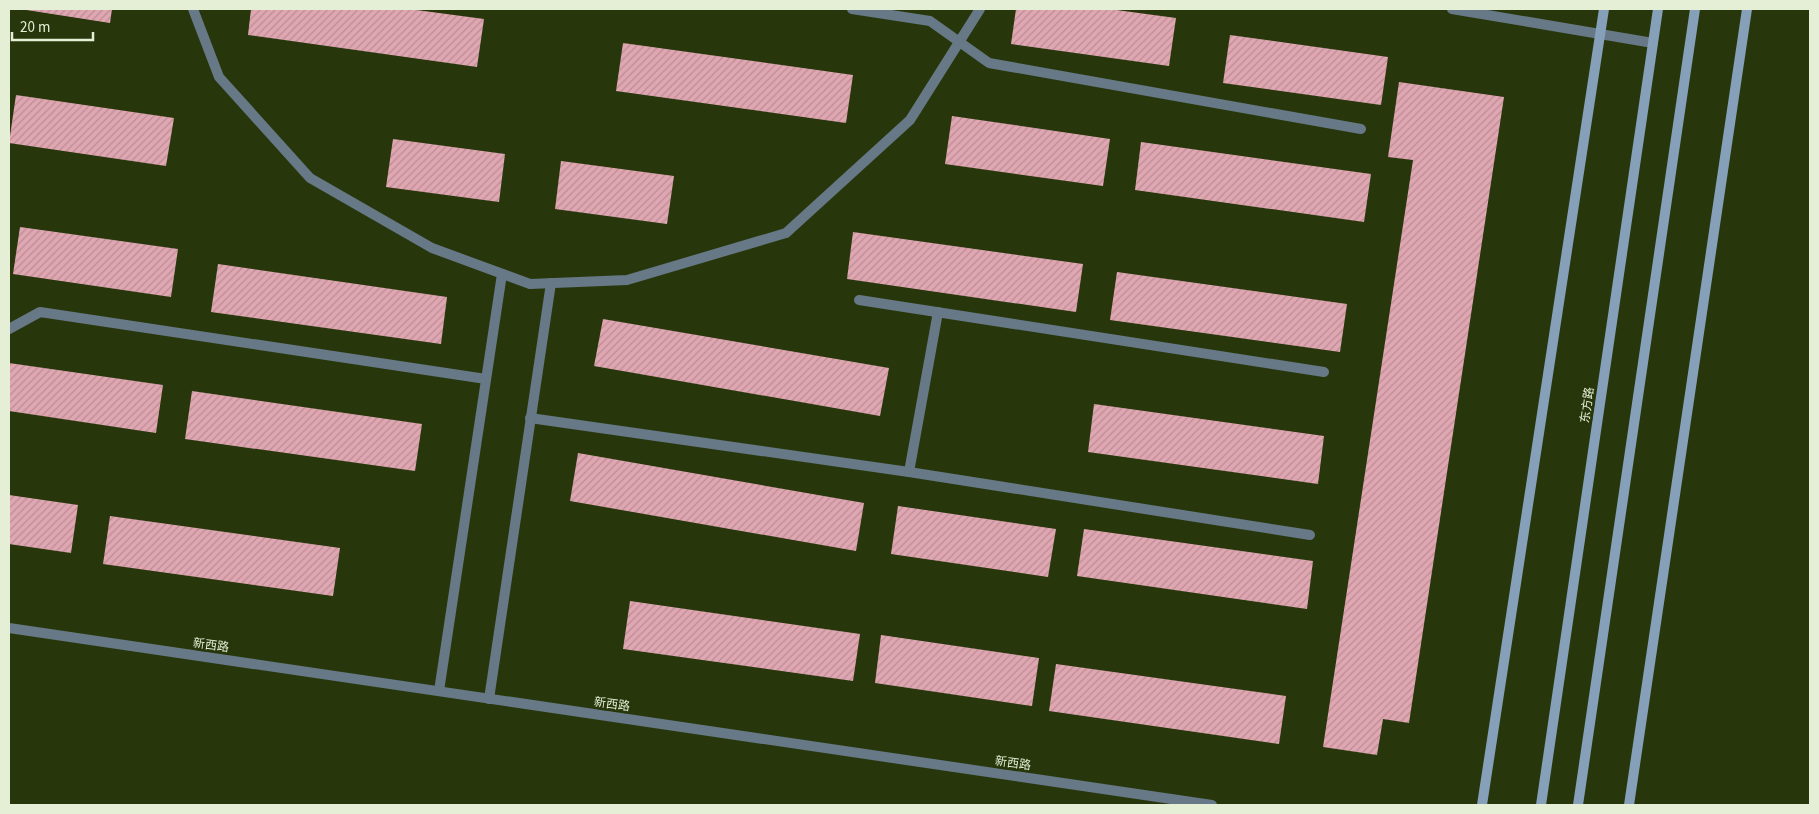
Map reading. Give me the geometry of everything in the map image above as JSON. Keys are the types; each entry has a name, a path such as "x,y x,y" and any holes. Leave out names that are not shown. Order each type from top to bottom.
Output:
{"main road":[{"path":"1482,805 1604,9"},
{"name":"东方路","path":"1541,805 1658,9"},
{"path":"1578,805 1694,9"},
{"path":"1629,805 1747,9"}],"street":[{"path":"193,9 219,77 310,178 432,248 530,284 627,280 786,233 910,120 980,9"},
{"path":"852,9 930,21 989,63 1361,129"},
{"path":"1452,9 1653,43"},
{"path":"439,691 502,274"},
{"path":"489,699 551,283"},
{"path":"859,300 1324,372"},
{"path":"9,329 40,312 486,380"},
{"path":"909,472 938,312"},
{"path":"530,418 909,472 1310,535"},
{"name":"新西路","path":"9,628 1212,805"}],"building":[{"path":"20,9 112,9 110,23"},
{"path":"251,9 409,9 484,19 477,67 248,35"},
{"path":"1016,9 1109,9 1176,18 1169,66 1011,44"},
{"path":"1230,35 1388,57 1381,105 1223,83"},
{"path":"623,43 853,75 846,123 616,91"},
{"path":"1399,82 1504,97 1409,723 1383,719 1377,755 1323,747 1413,160 1388,157"},
{"path":"16,95 174,118 166,166 9,143"},
{"path":"952,116 1110,139 1103,186 945,164"},
{"path":"393,139 505,154 499,202 386,187"},
{"path":"1141,142 1371,174 1364,222 1135,190"},
{"path":"561,161 674,176 667,224 555,209"},
{"path":"20,227 178,249 171,297 13,274"},
{"path":"853,232 1083,264 1076,312 847,279"},
{"path":"218,264 447,297 441,344 211,312"},
{"path":"1117,272 1347,304 1340,352 1110,320"},
{"path":"603,319 889,368 880,416 594,366"},
{"path":"9,363 163,385 156,433 9,411"},
{"path":"192,391 422,424 415,471 185,439"},
{"path":"1094,404 1324,436 1318,484 1088,452"},
{"path":"578,453 864,503 856,551 570,501"},
{"path":"9,495 78,505 71,553 9,544"},
{"path":"898,506 1056,529 1048,577 891,554"},
{"path":"110,516 340,548 333,596 103,564"},
{"path":"1084,529 1313,561 1307,609 1077,576"},
{"path":"630,601 860,634 853,681 623,649"},
{"path":"881,635 1039,658 1032,706 875,683"},
{"path":"1056,664 1286,696 1279,744 1049,711"}]}
